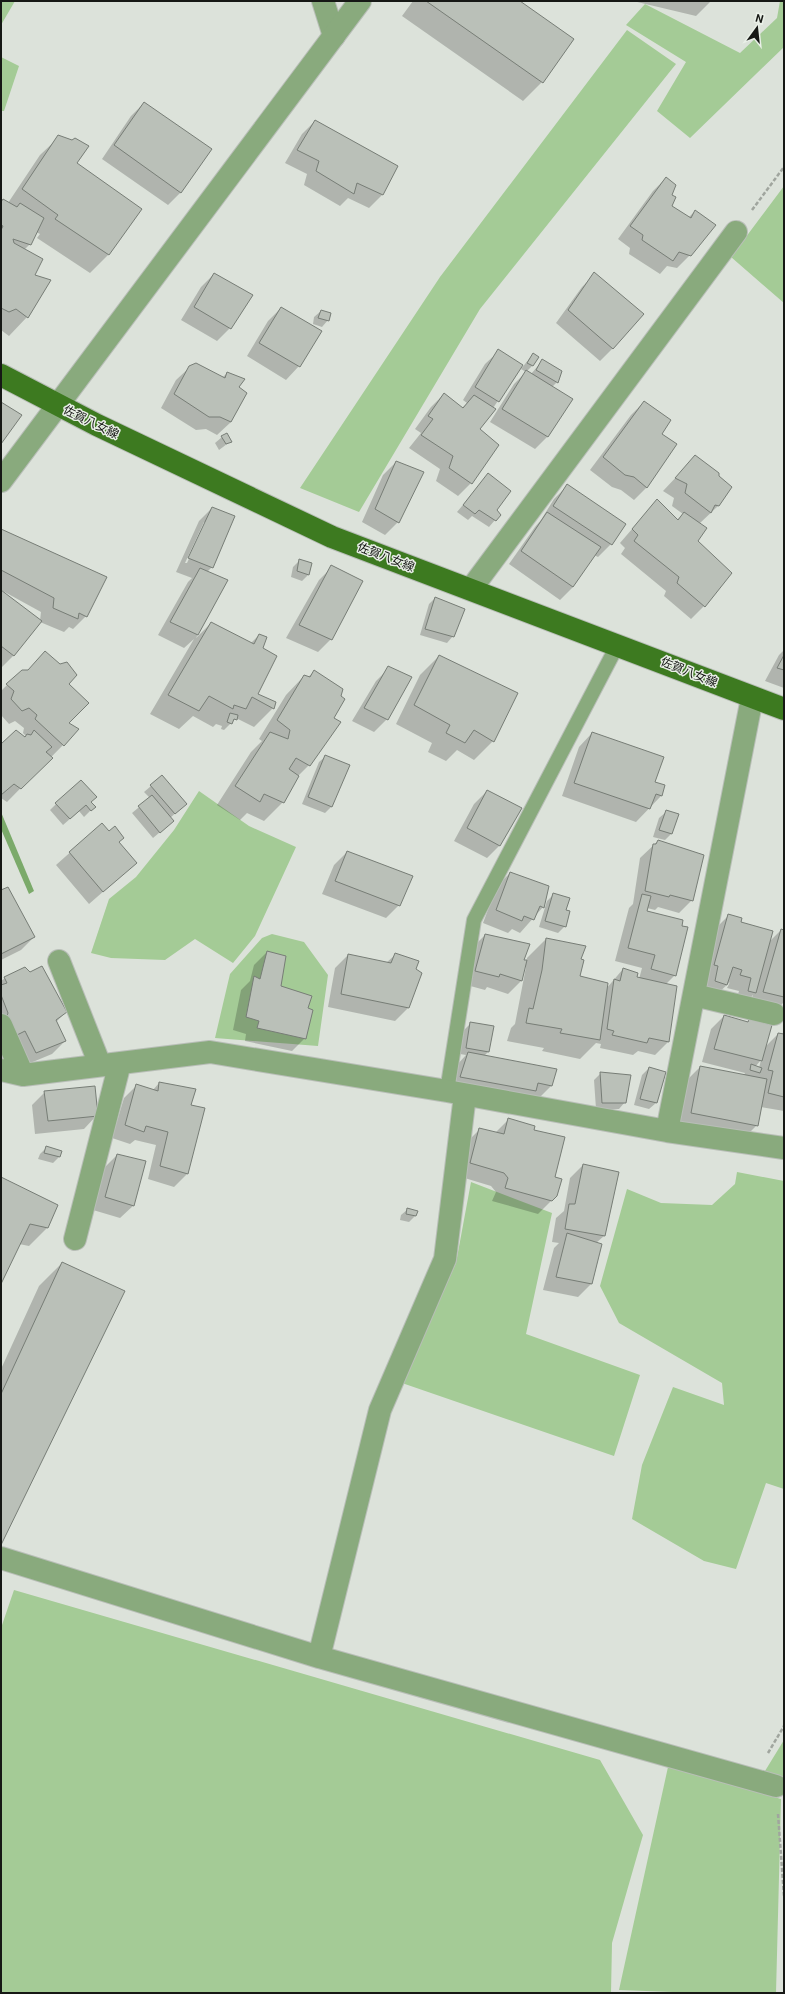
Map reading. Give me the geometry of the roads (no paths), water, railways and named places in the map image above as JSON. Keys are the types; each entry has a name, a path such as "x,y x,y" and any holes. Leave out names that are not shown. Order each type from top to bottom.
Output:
{"main road":[{"name":"佐賀八女線","path":"1,375 56,405 332,537 470,590 618,644 752,698 784,709"}],"street":[{"path":"323,1 334,36"},
{"path":"1,481 56,405 360,1"},
{"path":"470,590 736,232"},
{"path":"667,1131 752,698"},
{"path":"59,961 110,1064 76,1239"},
{"path":"694,995 774,1014"},
{"path":"1,1025 23,1075"},
{"path":"1,1070 23,1075 210,1052 456,1093 667,1131 784,1148"},
{"path":"319,1657 380,1410 446,1259 456,1093"},
{"path":"1,1558 319,1657 776,1786"}],"lane":[{"path":"456,1093 474,920 618,644"}]}
